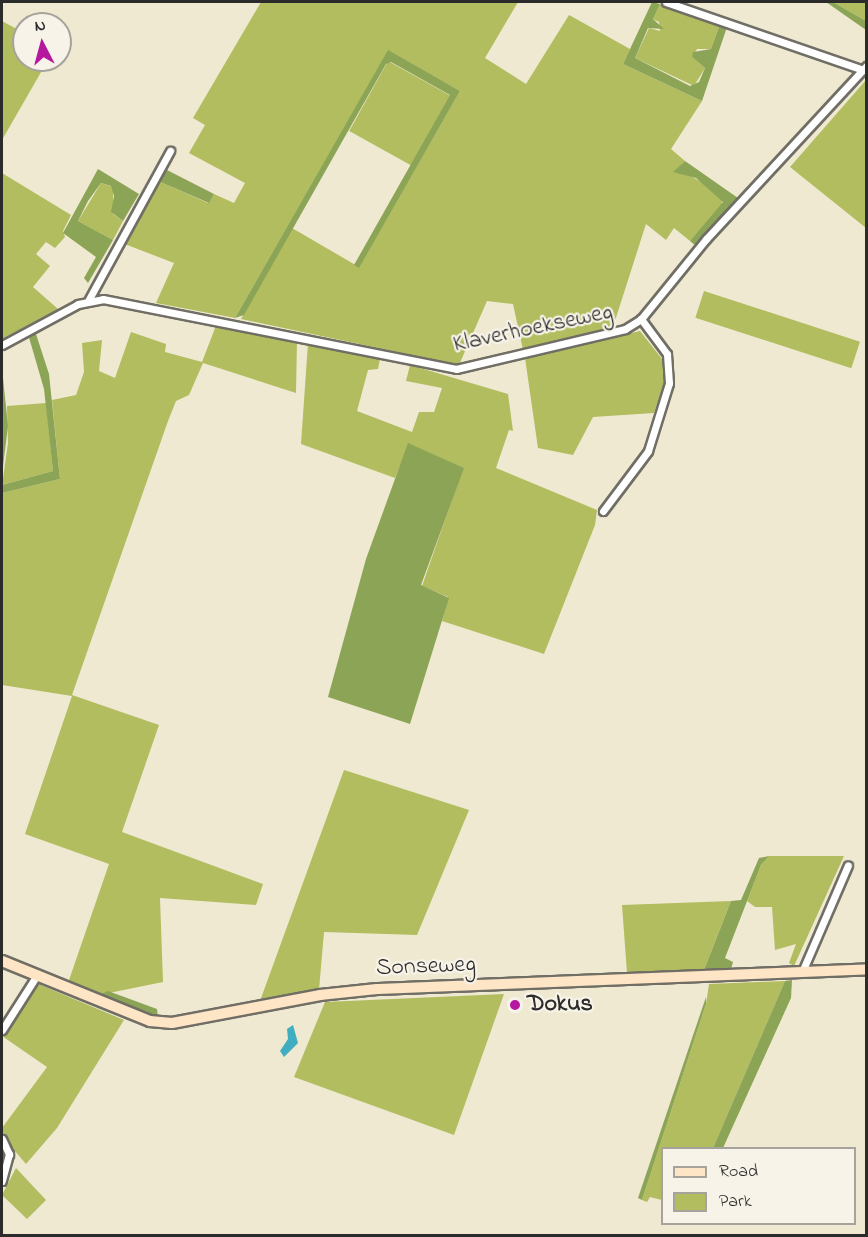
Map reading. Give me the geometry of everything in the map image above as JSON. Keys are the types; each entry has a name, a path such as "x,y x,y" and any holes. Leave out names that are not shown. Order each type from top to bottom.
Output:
{"main road":[{"name":"Sonseweg","path":"2,961 150,1021 172,1023 320,995 377,989 867,969"}],"street":[{"path":"666,2 865,68"},
{"name":"Klaverhoekseweg","path":"89,299 116,300 456,369 624,329 641,319 729,213 865,68"},
{"path":"2,345 89,299 170,151"},
{"path":"603,511 648,451 669,383 667,354 641,319"},
{"path":"802,972 848,866"},
{"path":"2,1030 38,975"},
{"path":"2,1138 9,1154 2,1181"}],"green space":[{"path":"261,2 518,2 485,58 526,84 569,15 630,49 623,64 702,101 671,149 685,161 674,172 687,174 703,183 722,200 722,205 690,241 674,228 666,240 646,224 613,327 523,350 513,304 487,301 459,365 241,319 292,228 359,267 460,91 388,51 235,318 156,303 174,263 122,243 158,181 208,203 214,194 234,203 245,183 189,153 205,125 193,118"},
{"path":"652,2 660,4 653,19 664,29 648,28 635,58 690,86 699,82 705,68 692,57 693,52 711,49 720,24 727,27 702,101 623,64"},
{"path":"826,2 833,2 866,21 866,30"},
{"path":"833,2 866,2 866,21"},
{"path":"660,4 720,24 711,49 697,49 692,57 705,68 694,86 635,58 649,28 660,31 659,22 653,19"},
{"path":"2,21 12,26 12,72 41,72 2,140"},
{"path":"388,50 460,91 359,268 354,265 450,95 391,62 386,64 244,315 235,318"},
{"path":"388,61 450,95 411,165 349,131"},
{"path":"866,80 866,228 790,167"},
{"path":"685,161 738,198 696,246 690,241 723,202 696,178 673,172"},
{"path":"98,169 139,194 123,221 111,212 114,196 111,186 101,183 88,201 78,221 113,240 88,283 84,278 96,257 63,233"},
{"path":"165,169 214,194 209,203 158,181"},
{"path":"2,173 71,215 63,231 65,237 55,248 46,242 36,254 50,266 33,287 58,309 2,339"},
{"path":"101,183 113,187 113,214 123,221 113,240 78,221"},
{"path":"704,291 860,342 851,368 695,318"},
{"path":"217,323 297,340 296,393 203,363 189,395 176,401 168,421 72,695 159,725 122,832 263,884 256,905 160,898 163,982 99,995 68,983 109,864 25,834 72,696 2,685 2,493 60,479 52,400 76,395 84,372 82,343 102,340 99,371 115,378 131,332 166,344 165,352 202,362"},
{"path":"35,331 49,374 60,479 2,493 2,485 53,471 44,389 28,334"},
{"path":"640,331 666,364 666,377 654,413 593,417 573,455 538,448 525,358"},
{"path":"308,343 380,359 378,369 368,370 357,411 412,432 419,412 434,412 442,388 406,381 410,365 508,394 513,431 509,430 496,468 597,510 595,525 544,654 442,621 448,597 422,586 463,468 409,444 395,478 301,444"},
{"path":"2,368 8,426 2,475"},
{"path":"46,403 53,471 2,485 8,443 7,406"},
{"path":"408,443 464,468 421,585 449,598 410,724 328,697 366,559"},
{"path":"344,770 469,810 417,935 324,932 319,990 260,1001"},
{"path":"769,856 844,856 794,966 789,963 796,944 775,950 772,907 755,907 747,901 761,865"},
{"path":"769,856 761,865 725,958 733,962 731,969 704,970 731,901 741,900 759,858"},
{"path":"731,901 704,970 627,973 622,905"},
{"path":"792,980 791,998 723,1147 713,1147 785,981"},
{"path":"785,981 713,1147 661,1147 661,1200 650,1197 647,1202 642,1200 706,1004 709,984"},
{"path":"38,984 124,1020 57,1128 26,1164 2,1136 2,1128 47,1067 2,1036"},
{"path":"108,991 157,1009 158,1018 99,995"},
{"path":"504,994 454,1135 294,1077 325,1002"},
{"path":"706,997 706,1004 642,1200 638,1198"},
{"path":"16,1168 46,1200 27,1219 2,1195"}],"water":[{"path":"293,1025 298,1043 284,1057 280,1051 288,1039 287,1029"}],"place":[{"name":"Dokus","path":"515,1005"}]}
